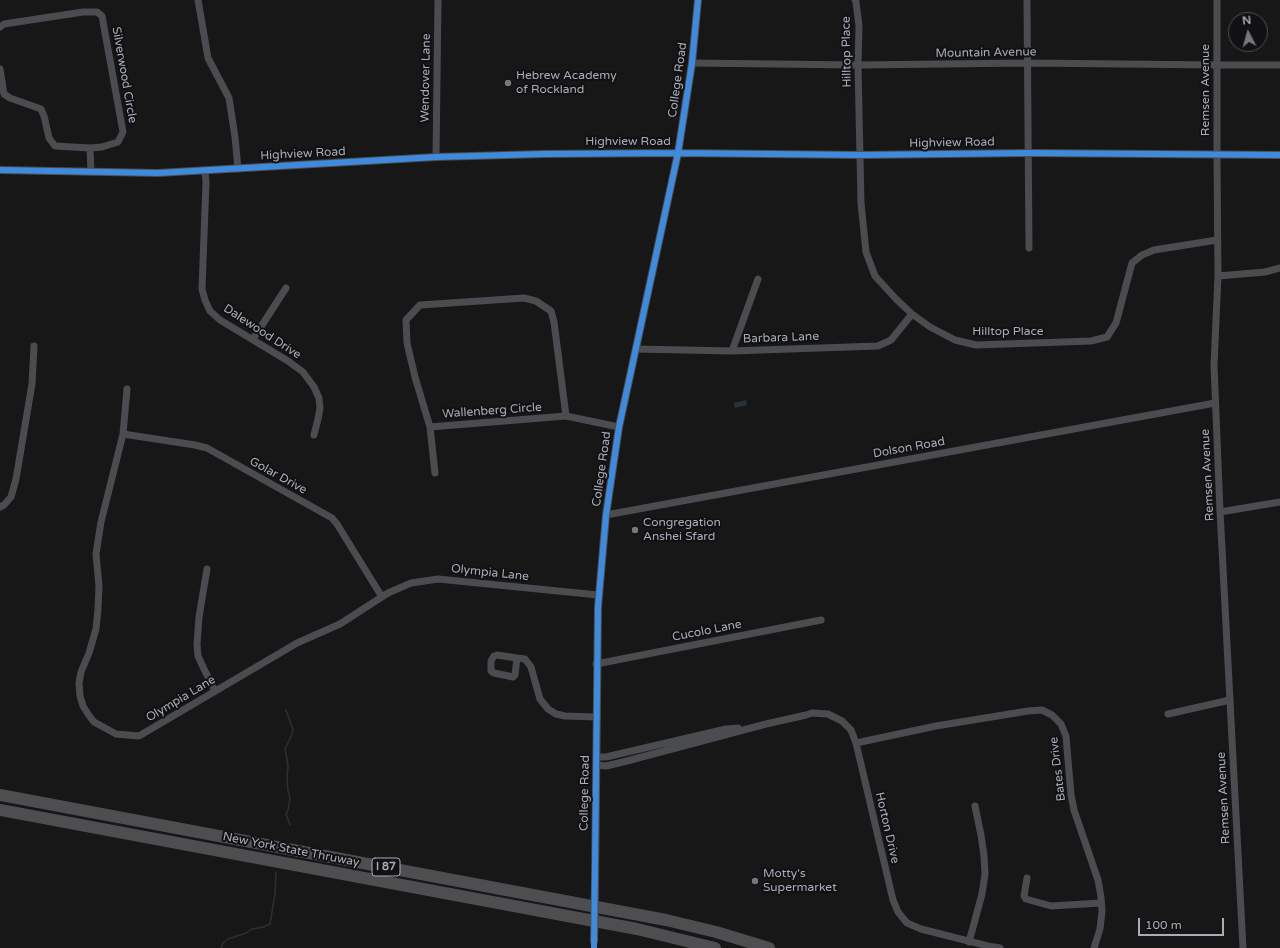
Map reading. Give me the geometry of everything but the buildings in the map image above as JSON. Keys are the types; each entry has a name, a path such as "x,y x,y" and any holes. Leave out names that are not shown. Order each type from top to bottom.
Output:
{"highway":[{"name":"New York State Thruway","path":"0,795 660,918 716,932 769,948"},
{"name":"New York State Thruway","path":"0,810 629,928 687,940 715,948"}],"street":[{"path":"198,0 208,58 229,98 238,169"},
{"name":"Wendover Lane","path":"436,157 438,0"},
{"name":"College Road","path":"594,945 597,761 596,664 598,595 606,515 620,426 678,153 692,63 698,0"},
{"name":"Hilltop Place","path":"855,0 858,26 861,203 866,252 875,276 912,314 930,327 955,340 976,345 1091,341 1107,337 1116,323 1132,263 1142,255 1154,250 1217,240"},
{"path":"1027,0 1029,248"},
{"name":"Remsen Avenue","path":"1217,0 1218,276 1214,365 1242,948"},
{"name":"Silverwood Circle","path":"0,28 4,24 83,12 97,12 102,16 123,132 118,142 102,147 90,148 55,146 49,138 41,109 10,98 4,94 0,69"},
{"name":"Mountain Avenue","path":"692,63 858,65 1028,63 1280,65"},
{"path":"90,148 91,172"},
{"name":"Highview Road","path":"0,170 158,173 436,157 521,154 678,153 861,155 1029,153 1280,155"},
{"name":"Dalewood Drive","path":"205,170 206,182 202,289 205,300 210,311 215,316 288,361 303,372 314,387 319,398 320,408 314,435"},
{"path":"1218,276 1264,272 1280,268"},
{"path":"732,351 758,279"},
{"path":"253,340 286,288"},
{"name":"Wallenberg Circle","path":"566,416 554,322 551,311 536,301 524,298 420,305 406,320 407,343 415,377 430,427 566,416 620,426"},
{"name":"Barbara Lane","path":"636,350 732,351 878,346 891,340 912,314"},
{"path":"0,508 4,506 11,497 16,479 32,384 34,346"},
{"name":"Olympia Lane","path":"127,389 123,434 100,522 96,554 99,586 96,629 90,653 81,672 79,683 80,696 83,706 94,722 116,734 139,736 297,643 340,624 382,597 412,583 438,579 598,595"},
{"name":"Dolson Road","path":"606,515 1215,402"},
{"path":"430,427 435,473"},
{"name":"Golar Drive","path":"123,434 195,444 207,448 332,518 382,597"},
{"path":"1220,512 1280,502"},
{"path":"207,569 199,617 197,645 198,656 215,691"},
{"name":"Cucolo Lane","path":"596,664 821,620"},
{"path":"518,658 525,659 529,664 540,699 548,709 556,714 565,716 597,717"},
{"path":"1168,714 1230,700"},
{"name":"Bates Drive","path":"856,743 936,726 1028,711 1042,710 1052,715 1061,724 1066,736 1071,795 1074,810 1098,880 1101,903 1100,929 1094,948"},
{"name":"Horton Drive","path":"597,761 606,766 812,713 828,714 842,721 851,730 856,743 893,900 898,912 907,923 921,929 969,942 1000,948"},
{"path":"969,942 982,894 985,874 981,835 975,806"},
{"path":"1028,878 1024,896 1026,899 1051,906 1101,903"}],"shaded area":[{"path":"746,400 747,405 735,408 734,403"}],"waterway":[{"path":"286,710 293,730 285,749 288,765 287,778 290,798 286,814 290,825"},
{"path":"221,948 223,943 228,939 246,933 252,929 270,924 275,894 276,872"}],"cycle path":[{"path":"594,948 598,607 606,515 619,427 678,153 692,63 698,0"},
{"path":"0,170 158,173 436,157 543,154 678,153 861,155 1029,153 1280,155"}],"place":[{"name":"Hebrew Academy of Rockland","path":"508,83"},
{"name":"Congregation Anshei Sfard","path":"635,530"},
{"name":"Motty's Supermarket","path":"755,881"}]}
